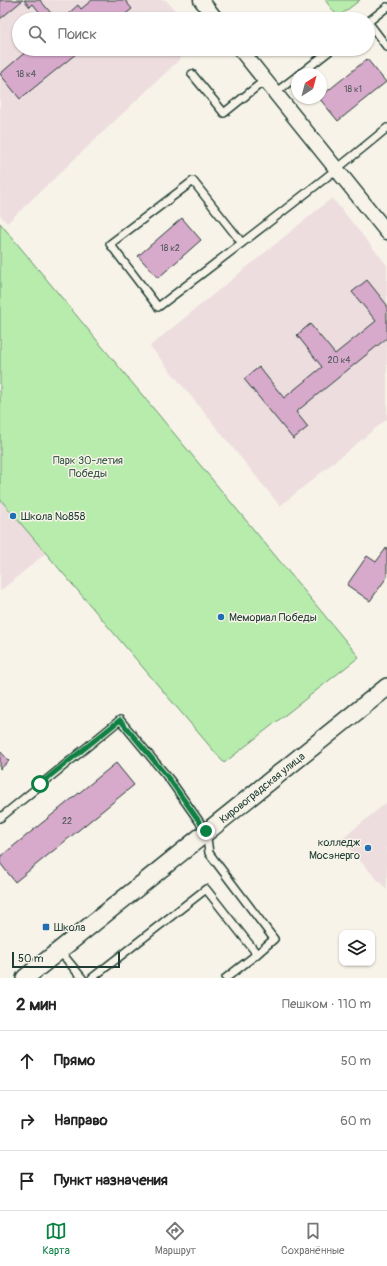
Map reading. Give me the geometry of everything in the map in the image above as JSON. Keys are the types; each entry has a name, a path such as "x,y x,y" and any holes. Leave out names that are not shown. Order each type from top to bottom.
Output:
{"street":[{"path":"201,0 210,12"},
{"path":"246,56 387,232"},
{"name":"Кировоградская улица","path":"25,978 387,687"}],"lane":[{"path":"375,16 387,7"},
{"path":"375,31 387,47"},
{"path":"308,68 323,56"},
{"path":"192,74 224,113 265,80"},
{"path":"275,93 291,81"},
{"path":"242,244 193,181 110,244 158,307 242,244 337,170 387,128"},
{"path":"0,818 120,720 170,780 206,831 209,854 274,939 226,978"},
{"path":"92,978 206,889 257,954"},
{"path":"59,950 82,978"}],"shaded area":[{"path":"0,0 166,0 176,12 12,12 12,56 182,56 7,223 0,215"},
{"path":"332,198 387,265 387,419 280,506 150,346"},
{"name":"Школа №858","path":"0,484 52,548 0,591"},
{"name":"колледж Мосэнерго","path":"387,802 387,890 341,840"}],"green space":[{"path":"325,0 360,0 344,12 334,12"},
{"name":"Парк 30-летия Победы","path":"0,223 359,657 224,763 0,499"}],"building":[{"path":"0,0 23,0 0,19"},
{"path":"24,0 40,0 50,12 39,12 33,4 30,7"},
{"path":"92,0 125,0 132,9 128,12 70,12 78,5 81,9"},
{"path":"21,56 73,56 20,99 0,74"},
{"path":"367,59 386,82 338,121 324,104 327,104 327,92"},
{"path":"182,218 201,240 158,278 138,256"},
{"path":"367,280 387,305 387,338 296,412 308,427 293,439 244,379 259,367 284,398 322,367 297,335 310,324 335,354 376,321 352,292"},
{"path":"387,547 387,577 370,601 347,585 367,556 376,562"},
{"path":"0,751 9,761 0,769"},
{"path":"116,763 134,785 15,882 0,863 0,857"}],"place":[{"name":"Школа №858","path":"13,516"},
{"name":"Мемориал Победы","path":"221,617"},
{"name":"колледж Мосэнерго","path":"368,848"},
{"name":"Школа","path":"46,927"}],"route":[{"path":"40,784 120,720 170,780 206,831"}]}
